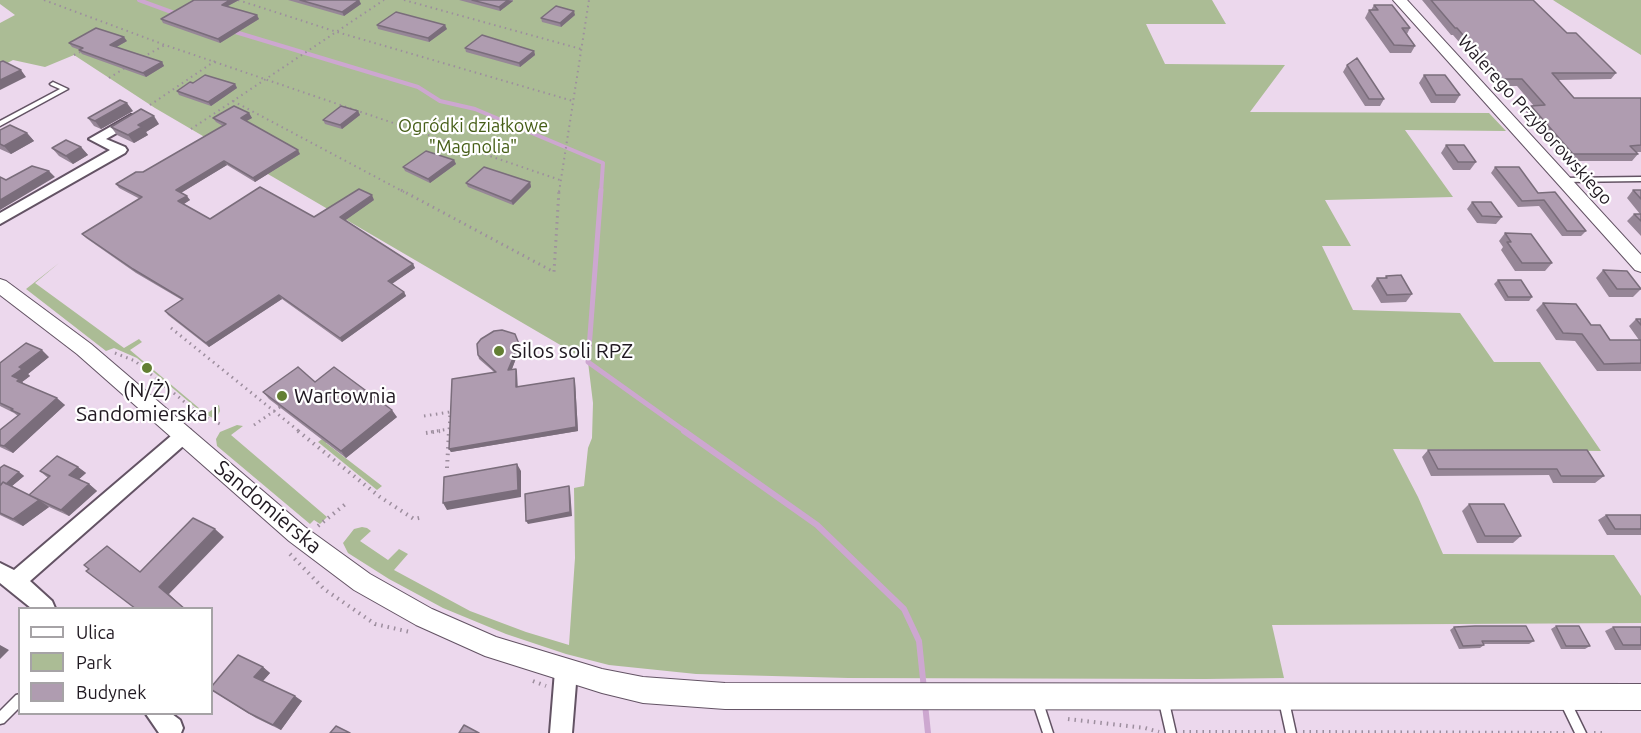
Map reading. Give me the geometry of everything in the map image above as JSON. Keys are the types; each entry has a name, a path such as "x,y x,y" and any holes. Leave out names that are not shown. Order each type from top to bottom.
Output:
{"street":[{"name":"Walerego Przyborowskiego","path":"1400,0 1641,266"},
{"path":"0,219 120,150 96,139 146,109"},
{"name":"Sandomierska","path":"0,286 84,348 301,537 362,582 424,617 465,636 568,672 643,690 725,696 1641,697"},
{"path":"43,607 7,576 49,554 184,435"},
{"path":"561,733 568,672"},
{"path":"158,715 172,728 170,733"}],"lane":[{"path":"0,124 65,89 53,84"},
{"path":"1563,180 1641,179"},
{"path":"1036,696 1048,733"},
{"path":"1163,697 1171,733"},
{"path":"1283,697 1291,733"},
{"path":"1563,697 1581,733"},
{"path":"0,719 18,701"}],"path":[{"path":"44,0 165,45 268,78 560,180"},
{"path":"238,0 573,102"},
{"path":"191,129 384,0"},
{"path":"404,0 581,49"},
{"path":"233,101 554,272 560,180 589,0"},
{"path":"113,35 122,29"},
{"path":"137,61 165,45"},
{"path":"74,55 84,50"},
{"path":"146,109 215,61"},
{"path":"109,78 128,67"},
{"path":"171,328 386,501 414,519 423,517"},
{"path":"110,351 135,361 199,414 220,424"},
{"path":"254,425 280,407"},
{"path":"424,416 450,412 447,468"},
{"path":"426,433 449,429"},
{"path":"311,442 320,435"},
{"path":"313,526 319,527 348,502"}],"green space":[{"name":"Ogródki działkowe \"Magnolia\"","path":"0,0 1212,0 1226,24 1146,24 1165,64 1285,65 1250,112 1489,113 1506,131 1405,130 1453,197 1325,200 1351,246 1322,246 1353,310 1460,313 1494,362 1540,362 1601,451 1393,449 1418,497 1443,554 1614,555 1641,596 1641,623 1272,625 1284,678 1206,679 848,678 696,674 609,665 566,654 506,634 443,608 389,579 348,553 343,543 354,529 367,528 371,531 360,541 388,560 399,549 408,554 394,570 470,611 569,645 575,558 574,488 584,486 588,448 592,438 593,403 588,362 590,336 586,360 155,108 74,55 45,67 13,60 0,67 0,23 15,15 0,4"},
{"path":"1553,0 1641,0 1641,55 1556,2"},
{"path":"59,263 35,283 124,348 139,339 142,342 130,350 206,414 219,405 220,411 217,417 215,419 201,412 137,358 114,348 106,351 26,289"},
{"path":"349,419 326,443 382,486 377,490 318,442"},
{"path":"237,425 243,426 231,435 327,517 320,524 314,520 310,524 217,446 216,439 220,432"}],"building":[{"path":"194,0 230,0 222,5 257,15 218,39 161,19"},
{"path":"300,0 359,0 342,12"},
{"path":"472,0 508,0 499,7"},
{"path":"1431,0 1533,0 1567,33 1576,33 1616,73 1552,73 1574,98 1641,98 1641,145 1630,146 1638,154 1573,154 1531,106 1545,105 1522,79 1502,79 1485,57 1482,57"},
{"path":"1374,5 1392,5 1410,28 1402,28 1415,46 1394,45 1369,10 1378,10"},
{"path":"556,6 574,11 560,23 541,18"},
{"path":"396,12 445,25 428,38 377,25"},
{"path":"96,28 124,37 110,45 162,62 143,73 79,50 83,48 69,43"},
{"path":"482,35 534,51 519,63 465,48"},
{"path":"1357,58 1384,99 1369,99 1347,65"},
{"path":"3,61 21,70 0,80 0,62"},
{"path":"205,75 235,84 208,102 177,91 190,82 193,83"},
{"path":"1424,75 1445,75 1460,95 1436,95"},
{"path":"120,100 127,103 95,121 88,118"},
{"path":"234,106 249,113 241,118 298,150 253,178 224,161 176,190 187,196 178,201 210,219 260,187 314,217 359,189 372,195 340,217 413,264 388,281 404,292 340,338 279,295 206,343 165,311 183,299 133,269 82,234 142,197 116,184 136,172 143,172 226,124 213,118"},
{"path":"341,106 358,111 340,125 323,120"},
{"path":"141,109 154,116 138,125 142,127 128,135 111,127"},
{"path":"10,125 27,133 4,146 0,144 0,130"},
{"path":"66,140 81,147 66,156 52,148"},
{"path":"1446,145 1464,145 1476,162 1458,162"},
{"path":"426,151 454,160 428,179 403,167"},
{"path":"32,166 49,171 0,200 0,177 6,180"},
{"path":"484,167 530,182 511,201 466,183"},
{"path":"1495,167 1519,167 1538,193 1555,192 1586,231 1567,231 1544,200 1522,201"},
{"path":"1633,190 1641,190 1641,199"},
{"path":"1472,202 1491,202 1502,217 1482,216"},
{"path":"1634,214 1641,214 1641,221"},
{"path":"1505,233 1531,234 1552,263 1522,263 1507,242 1511,242"},
{"path":"1603,270 1627,271 1641,289 1617,289"},
{"path":"1401,275 1412,294 1387,295 1377,278"},
{"path":"1498,280 1521,280 1532,297 1508,297"},
{"path":"1543,303 1576,304 1591,325 1600,325 1610,340 1641,340 1641,363 1604,364 1582,334 1563,333"},
{"path":"502,330 515,334 519,344 508,370 516,369 516,387 574,378 576,427 449,449 452,379 496,372 478,355 477,344 494,331"},
{"path":"26,343 42,350 19,367 22,369 12,376 19,379 17,381 57,398 4,446 0,445 0,430 20,414 0,403 0,363"},
{"path":"298,367 315,382 334,367 392,410 341,451 263,392"},
{"path":"1428,450 1587,450 1604,476 1561,476 1557,469 1438,469"},
{"path":"57,456 78,467 69,475 89,484 61,510 29,495 50,476 40,471"},
{"path":"517,464 518,490 443,503 444,477"},
{"path":"4,465 19,472 6,484 3,482 0,486 0,468"},
{"path":"3,482 39,500 13,519 0,513 0,486"},
{"path":"569,486 570,512 526,521 525,494"},
{"path":"1469,504 1504,504 1521,536 1485,536"},
{"path":"1606,515 1641,515 1641,529 1615,529"},
{"path":"193,518 215,529 159,587 183,607 133,607 86,571 89,569 84,565 107,546 140,572"},
{"path":"1526,626 1534,641 1482,641 1484,645 1463,646 1454,627"},
{"path":"1556,626 1579,626 1590,646 1566,646"},
{"path":"1613,627 1641,627 1641,645 1623,645"},
{"path":"238,655 263,667 254,677 295,696 273,725 213,691 213,685"},
{"path":"464,725 479,733 459,733"},
{"path":"336,726 350,733 330,733"}],"waterway":[{"path":"139,0 177,14"},
{"path":"232,31 418,87 440,101 475,109 603,163 601,192"},
{"path":"601,190 588,362 686,432"},
{"path":"684,431 817,525 904,609 919,641 924,689"},
{"path":"925,704 928,733"}],"place":[{"name":"Silos soli RPZ","path":"499,351"},
{"name":"(N/Ż) Sandomierska I","path":"147,368"},
{"name":"Wartownia","path":"282,396"}]}
